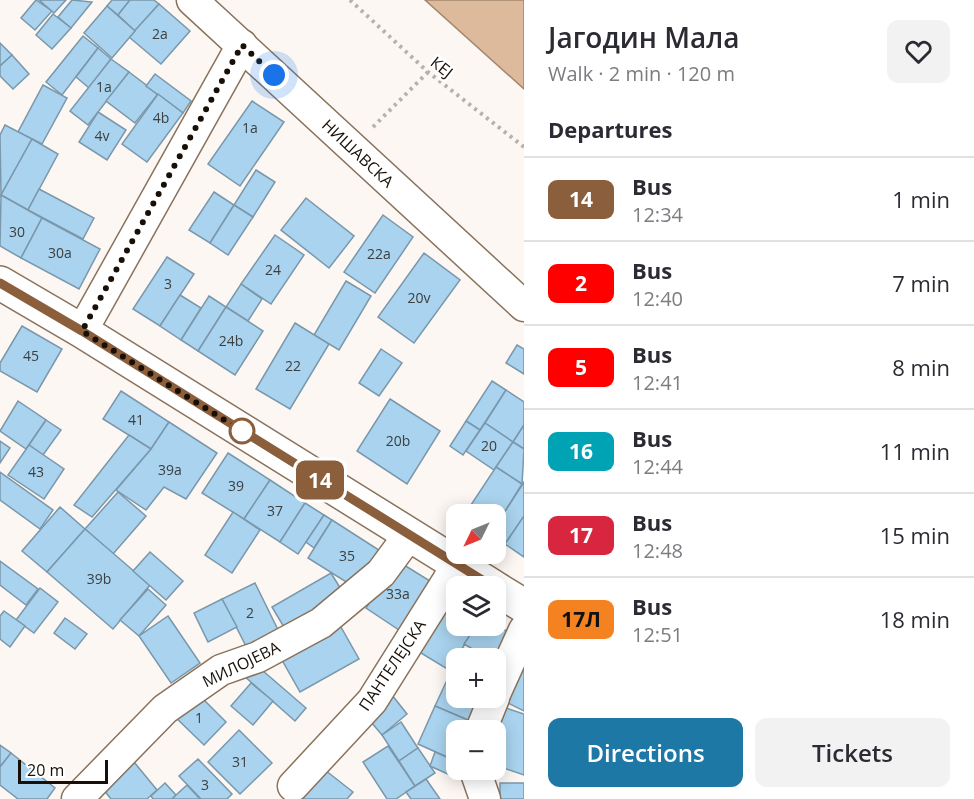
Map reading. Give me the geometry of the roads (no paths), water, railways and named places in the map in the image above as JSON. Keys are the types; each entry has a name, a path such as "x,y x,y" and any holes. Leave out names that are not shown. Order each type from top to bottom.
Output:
{"main road":[{"path":"0,284 82,331 446,558"},
{"path":"456,564 476,576"},
{"path":"506,595 524,606"}],"street":[{"name":"НИШАВСКА","path":"192,0 524,306"},
{"path":"82,331 242,45"},
{"name":"МИЛОЈЕВА","path":"77,799 165,709 221,670 258,657 321,622 381,573 409,535"},
{"name":"ПАНТЕЛЕЈСКА","path":"293,786 372,701 456,564"},
{"path":"506,670 524,630"},
{"path":"478,780 485,799"}]}
